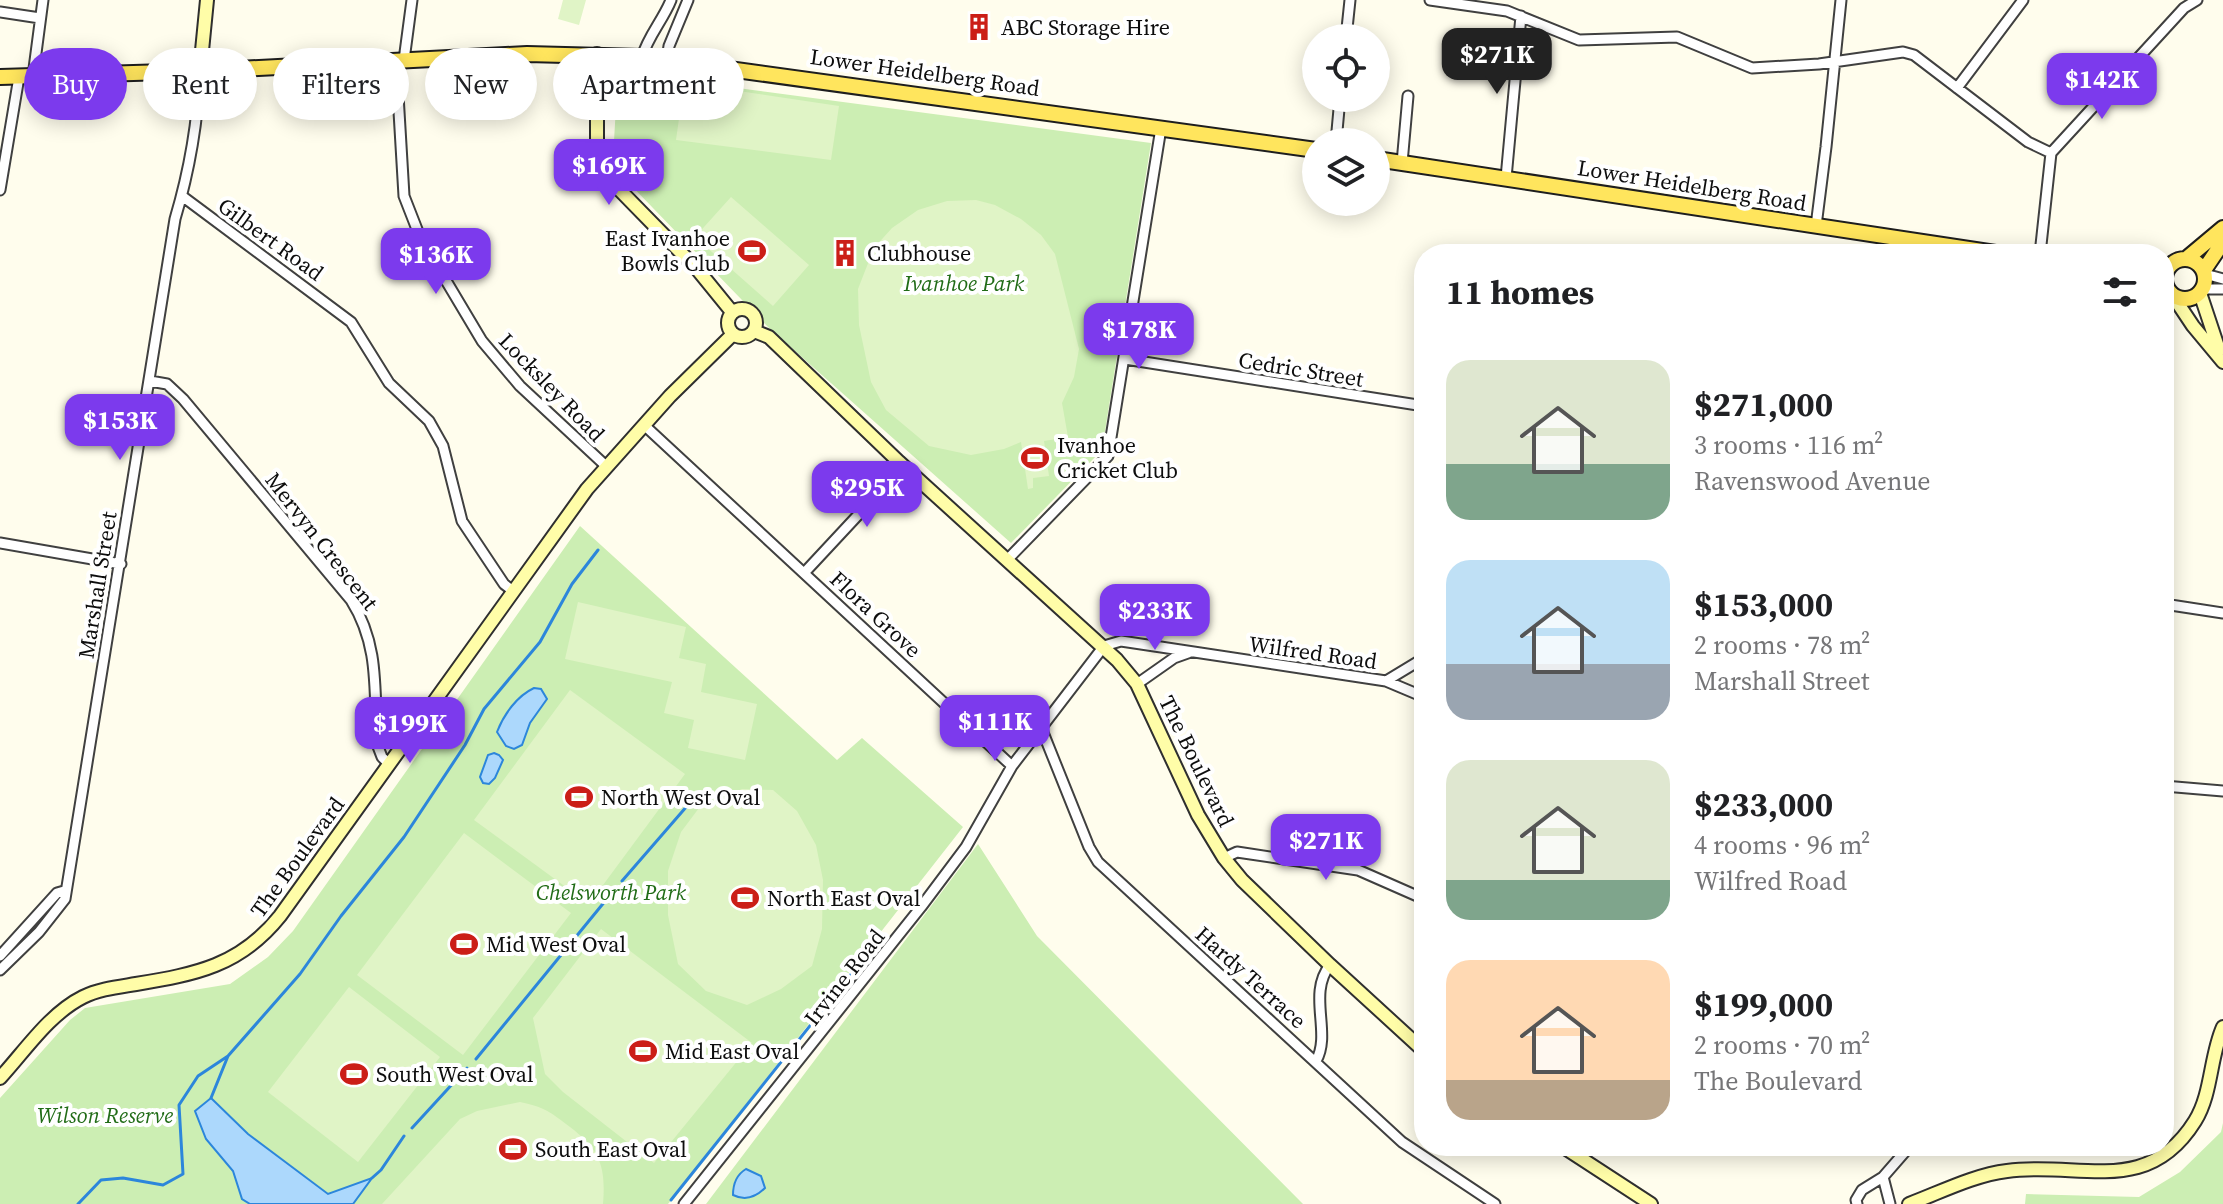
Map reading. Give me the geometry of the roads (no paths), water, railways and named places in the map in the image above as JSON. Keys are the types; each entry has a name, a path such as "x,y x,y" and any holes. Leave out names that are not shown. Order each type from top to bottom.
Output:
{"main road":[{"name":"Lower Heidelberg Road","path":"409,61 553,54"},
{"name":"Lower Heidelberg Road","path":"744,70 1302,148"},
{"name":"Lower Heidelberg Road","path":"0,77 24,77"},
{"name":"Lower Heidelberg Road","path":"1390,161 1918,244"},
{"path":"2174,263 2186,259 2223,228"},
{"path":"2174,295 2182,299 2192,298 2223,242"},
{"path":"2186,259 2197,262 2203,281"}],"street":[{"path":"33,48 43,0"},
{"name":"Marshall Street","path":"202,48 207,0"},
{"name":"Locksley Road","path":"403,48 412,0"},
{"path":"645,48 661,24 671,0"},
{"path":"669,48 688,0"},
{"path":"1347,24 1350,0"},
{"path":"1430,0 1507,5 1521,16 1579,40 1677,37 1752,68 1903,52 1914,55 2028,142 2051,153"},
{"path":"1816,226 1841,0"},
{"path":"1957,88 2013,5 2023,0"},
{"path":"2041,244 2051,153 2184,8 2197,0"},
{"path":"0,12 40,18"},
{"path":"1506,178 1521,16"},
{"path":"0,190 24,86"},
{"path":"1402,163 1408,96"},
{"name":"Marshall Street","path":"0,970 65,899 175,219 195,120"},
{"name":"Locksley Road","path":"402,120 404,196 420,237 482,341 520,386 606,466"},
{"path":"597,120 597,142 607,177 697,269 732,312"},
{"path":"1007,560 1108,456 1161,128"},
{"name":"Gilbert Road","path":"182,196 351,322 389,383 429,421 443,446 462,521 504,584 513,591"},
{"path":"2203,281 2223,279"},
{"path":"2203,281 2223,289"},
{"path":"2203,281 2209,326 2223,360"},
{"path":"2174,300 2223,360"},
{"path":"741,309 753,314 756,322 754,331 741,337 733,334 728,321 732,312 741,309"},
{"name":"The Boulevard","path":"754,331 769,337 899,462 1104,646 1137,684 1198,815 1224,858 1242,880 1414,1042"},
{"name":"The Boulevard","path":"0,1078 60,1011 83,997 105,989 194,974 219,965 258,942 280,916 606,466 733,334"},
{"name":"Cedric Street","path":"1125,359 1414,404"},
{"name":"Mervyn Crescent","path":"150,381 167,384 183,399 351,600 363,620 372,653 377,744 382,757 389,764"},
{"name":"Flora Grove","path":"644,425 1012,766"},
{"path":"805,572 859,514 899,462"},
{"path":"0,543 121,564"},
{"path":"2174,606 2223,613"},
{"name":"Wilfred Road","path":"1104,646 1121,641 1386,681 1414,664"},
{"name":"Irvine Road","path":"684,1204 820,1037 939,883 966,847 1012,766 1104,646"},
{"path":"1137,684 1174,658 1191,652"},
{"path":"1386,681 1414,693"},
{"name":"Hardy Terrace","path":"1042,730 1089,847 1098,862 1414,1150"},
{"path":"2174,787 2223,791"},
{"path":"1224,858 1237,852 1358,870 1414,895"},
{"path":"0,956 57,893 64,891"},
{"path":"1316,1061 1320,1047 1321,976 1330,965"},
{"path":"2174,1144 2197,1118 2223,1027"},
{"name":"Hardy Terrace","path":"1423,1156 1495,1204"},
{"path":"1577,1156 1651,1204"},
{"path":"1857,1204 1862,1190 1883,1177 1901,1156"},
{"path":"1909,1204 1985,1176 2008,1171 2127,1171 2162,1156"},
{"path":"1883,1177 1890,1204"}],"water":[{"path":"534,688 541,689 547,699 530,723 522,745 514,749 506,746 497,732 500,725 517,701"},
{"path":"494,753 503,760 495,778 489,784 483,783 480,777 488,755"},
{"path":"211,1098 248,1134 328,1194 372,1178 353,1204 250,1204 242,1199 233,1171 206,1139 195,1111"},
{"path":"746,1169 761,1176 765,1188 750,1197 737,1197 733,1195 734,1184"}],"waterway":[{"path":"211,1098 228,1056 300,974 341,916 404,837 465,745 484,709 540,642 572,584 598,550"},
{"path":"622,881 694,798"},
{"path":"476,1059 615,889"},
{"path":"671,1200 876,943"},
{"path":"78,1204 101,1180 123,1178 163,1185 183,1174 179,1105 198,1076 228,1056"},
{"path":"412,1128 467,1068"},
{"path":"372,1178 404,1136"}],"place":[{"name":"ABC Storage Hire","path":"979,27"},
{"name":"East Ivanhoe Bowls Club","path":"752,251"},
{"name":"Clubhouse","path":"845,253"},
{"name":"Ivanhoe Cricket Club","path":"1035,458"},
{"name":"North West Oval","path":"579,797"},
{"name":"North East Oval","path":"745,898"},
{"name":"Mid West Oval","path":"464,944"},
{"name":"Mid East Oval","path":"643,1051"},
{"name":"South West Oval","path":"354,1074"},
{"name":"South East Oval","path":"513,1149"}],"park label":[{"name":"Ivanhoe Park","path":"964,283"},
{"name":"Chelsworth Park","path":"611,892"},
{"name":"Wilson Reserve","path":"105,1115"}]}
